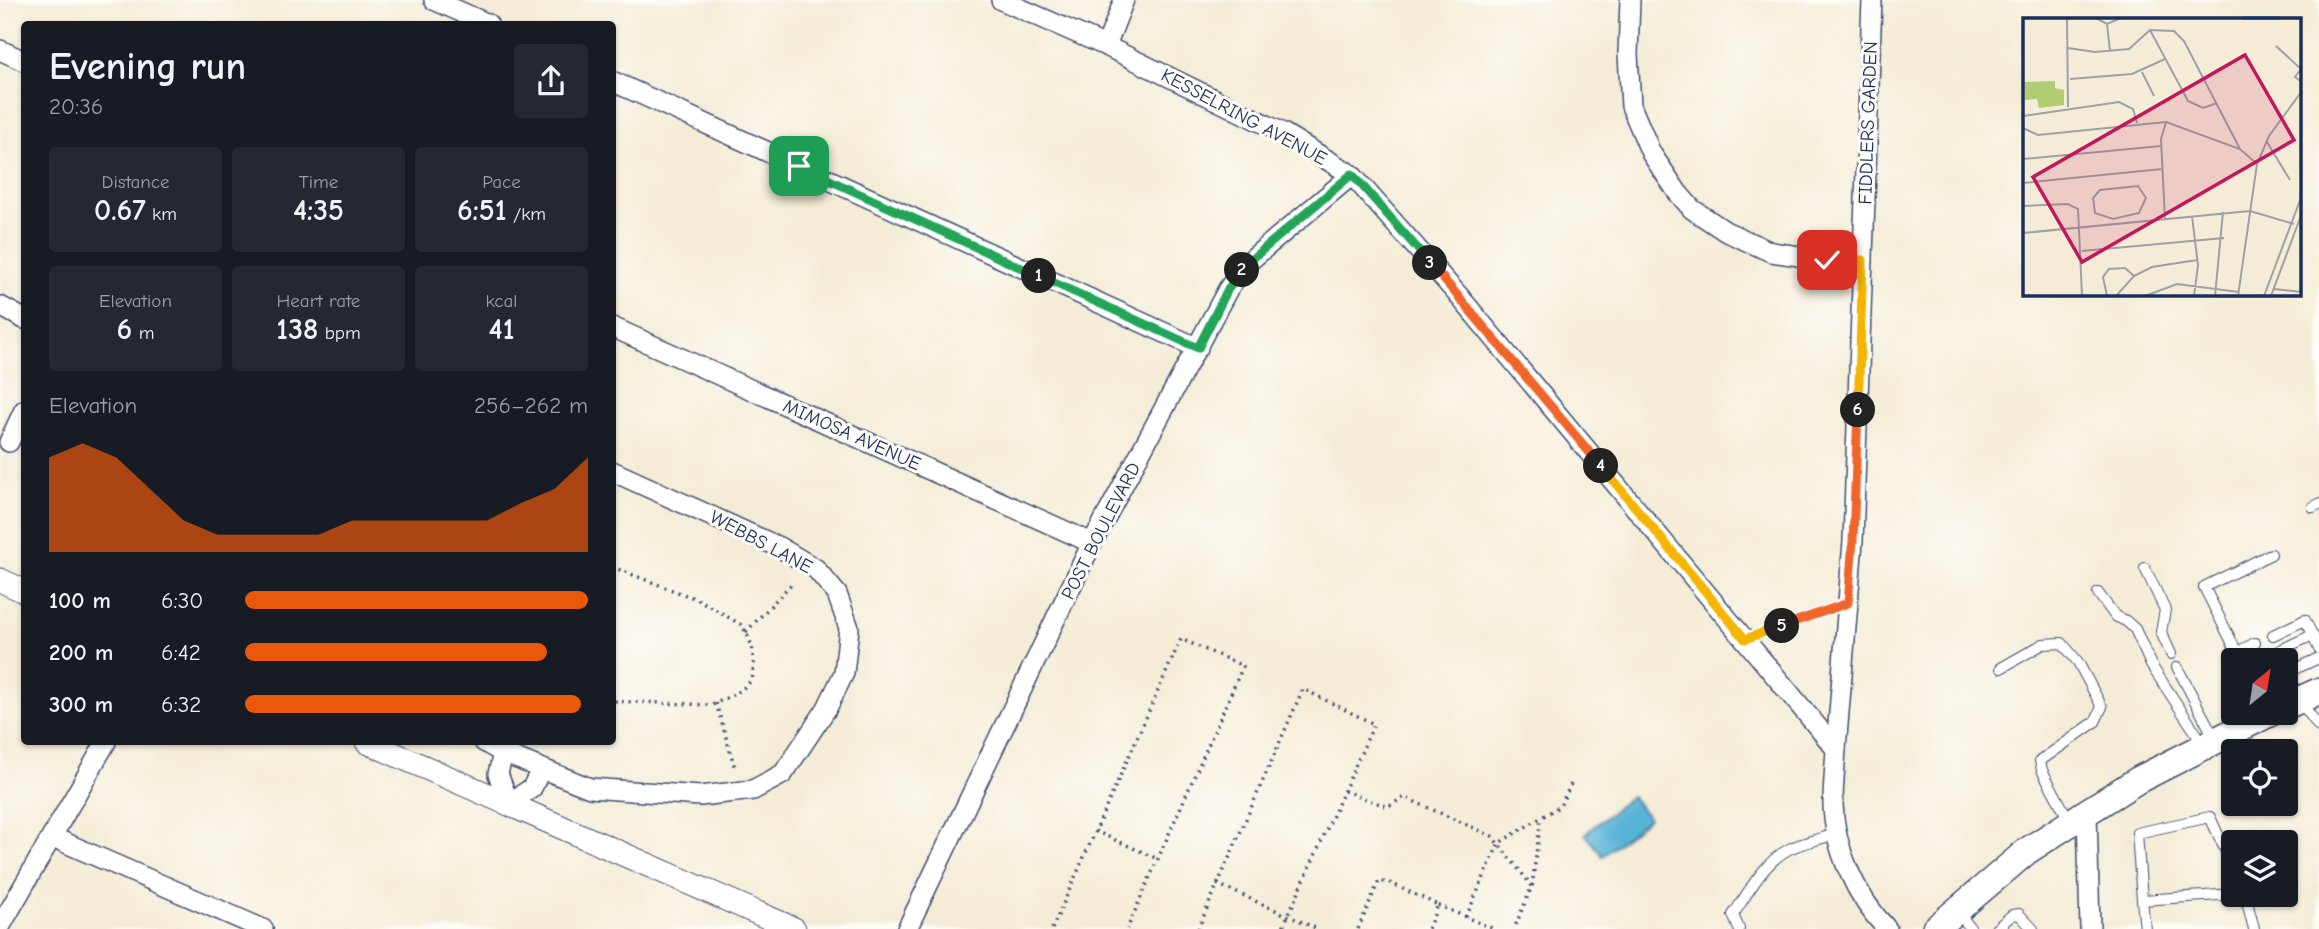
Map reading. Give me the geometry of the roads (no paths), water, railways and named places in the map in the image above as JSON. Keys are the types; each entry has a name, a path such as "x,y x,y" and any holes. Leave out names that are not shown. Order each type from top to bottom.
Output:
{"main road":[{"path":"1935,929 1964,919 2027,851 2078,817 2138,780 2246,725"}],"street":[{"path":"434,0 481,21"},
{"name":"KESSELRING AVENUE","path":"1001,0 1106,46 1283,133 1352,174 1459,296 1836,749"},
{"path":"1106,46 1124,0"},
{"path":"1630,0 1628,54 1631,106 1651,153 1685,201 1725,231 1771,252 1827,260 1863,260"},
{"name":"FIDDLERS GARDEN","path":"1836,749 1853,541 1872,0"},
{"path":"0,50 21,60"},
{"path":"616,83 1198,348"},
{"name":"POST BOULEVARD","path":"906,929 1092,543 1228,289 1247,263 1352,174"},
{"path":"0,306 21,317"},
{"name":"MIMOSA AVENUE","path":"616,329 1092,543"},
{"path":"9,442 21,416"},
{"name":"WEBBS LANE","path":"489,745 590,788 701,796 753,790 783,774 827,708 844,673 849,628 836,594 816,569 779,547 616,473"},
{"path":"0,580 21,590"},
{"path":"0,927 104,745"},
{"path":"393,747 509,803 794,929"},
{"path":"1836,749 1833,804 1836,834 1855,883 1887,929"},
{"path":"503,753 498,774 509,803"},
{"path":"509,803 532,788 541,769"},
{"path":"2078,817 2090,929"},
{"path":"52,837 263,929"}],"lane":[{"path":"2235,648 2204,587 2271,554"},
{"path":"2145,568 2165,610 2161,632 2172,654"},
{"path":"2098,593 2115,616 2135,629 2167,691 2210,742"},
{"path":"1745,639 1848,603"},
{"path":"2273,635 2305,620 2319,649"},
{"path":"2284,648 2313,635"},
{"path":"2001,668 2043,644 2062,643 2078,662 2102,707 2095,722 2040,761 2042,770 2078,817"},
{"path":"2249,648 2255,643"},
{"path":"2298,668 2319,658"},
{"path":"2178,667 2210,742"},
{"path":"2298,714 2319,727"},
{"path":"2145,929 2137,833 2210,817 2221,841"},
{"path":"1739,929 1733,915 1755,882 1778,856 1791,848 1836,834"},
{"path":"2142,900 2221,895"},
{"path":"2248,907 2254,929"},
{"path":"1996,929 2012,915 2019,914 2033,929"}],"water":[{"path":"1631,796 1649,818 1603,856 1585,834"}]}
